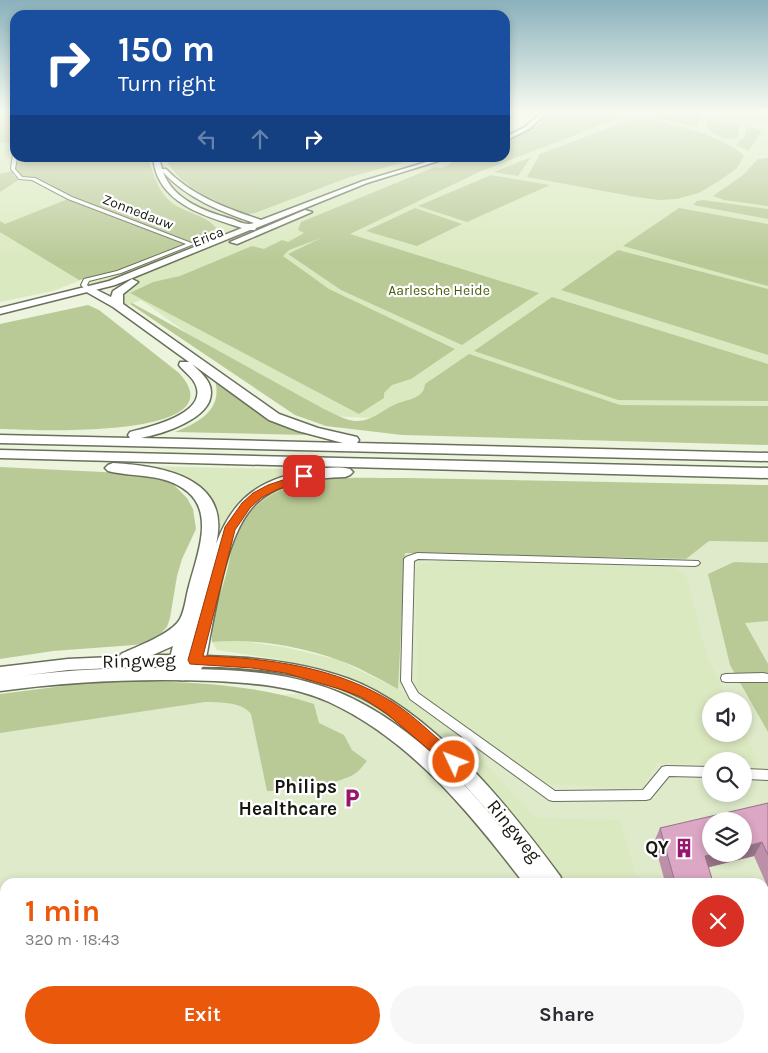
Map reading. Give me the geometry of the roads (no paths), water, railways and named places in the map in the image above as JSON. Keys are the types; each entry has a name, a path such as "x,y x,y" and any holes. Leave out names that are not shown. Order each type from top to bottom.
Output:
{"highway":[{"path":"116,305 118,293 132,282"},
{"path":"93,293 116,305 274,417 318,434 406,449"},
{"path":"93,293 149,340 197,373 204,389 204,397 199,406 180,422 156,431 103,442"},
{"path":"0,439 768,457"},
{"path":"6,455 768,472"},
{"path":"6,455 152,472 171,476 195,490 207,505 211,525 188,624 186,665"},
{"path":"186,665 229,530 246,505 257,496 272,487 290,480 338,472 410,472 502,466"},
{"path":"128,660 159,646 188,624"}],"main road":[{"path":"157,162 163,180 185,202 248,227 261,227"},
{"path":"159,162 176,182 194,195 261,227"},
{"name":"Erica","path":"0,319 132,282 365,182 431,162"},
{"name":"Erica","path":"261,227 273,227 421,165"},
{"name":"Erica","path":"0,311 93,293 248,227"},
{"name":"Ringweg","path":"0,673 47,665 128,660 186,665 231,676 284,682 332,696 350,705 393,733 439,772 501,839 531,878"},
{"name":"Ringweg","path":"0,685 186,665 252,663 285,668 346,685 382,703 435,744 472,780 517,832 551,878"}],"street":[{"name":"Zonnedauw","path":"14,162 13,169 21,178 33,179 70,198 191,244"},
{"name":"Erica","path":"93,293 84,285 86,280 124,271 191,244"},
{"path":"695,563 417,556 409,559 406,682 414,696 553,796 646,796 666,770 702,772"},
{"path":"726,678 768,678"},
{"path":"752,774 768,775"}],"place":[{"name":"Philips Healthcare","path":"352,798"},
{"name":"QY","path":"684,848"}],"park label":[{"name":"Aarlesche Heide","path":"439,290"}]}
